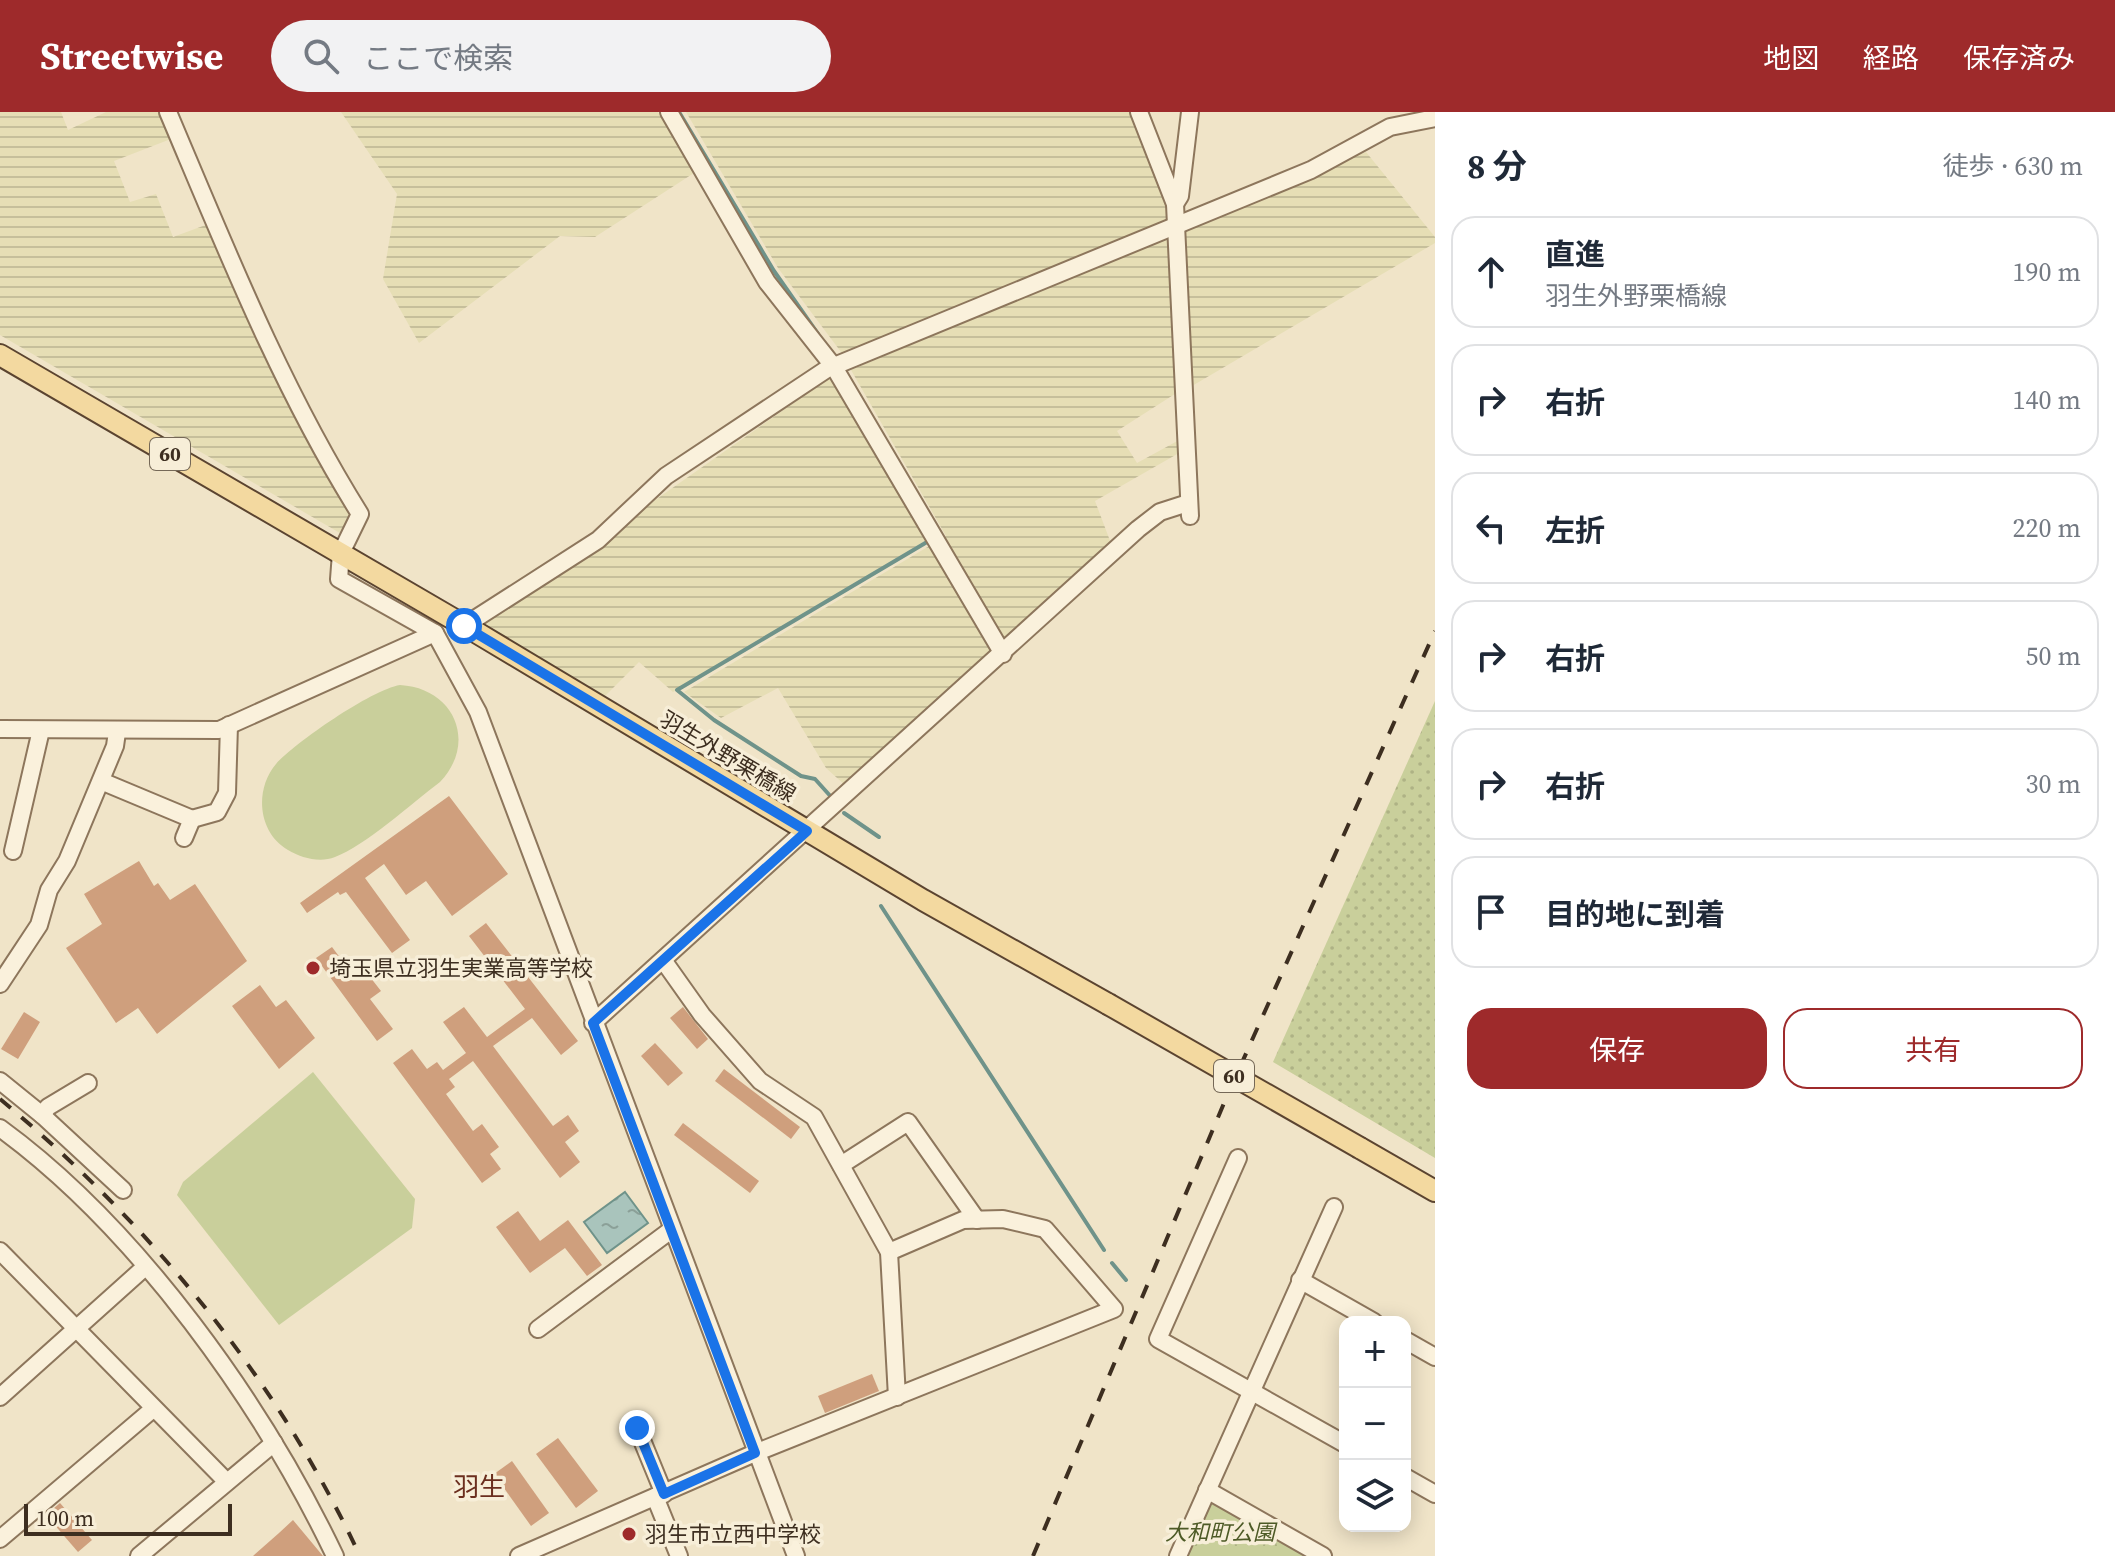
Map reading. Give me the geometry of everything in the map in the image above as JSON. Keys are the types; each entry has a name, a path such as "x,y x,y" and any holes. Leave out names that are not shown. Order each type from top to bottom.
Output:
{"main road":[{"name":"羽生外野栗橋線","path":"0,355 341,553 807,831 1435,1191"}],"street":[{"path":"168,112 254,318 332,470 360,514 341,553 339,579 435,633 478,712 796,1556"},
{"path":"669,112 767,282 834,367 1003,654"},
{"path":"593,1023 1138,529 1160,512 1189,510 1175,204 1139,112"},
{"path":"1175,204 1180,196 1190,112"},
{"path":"464,626 598,540 666,476 834,367 1177,222 1311,170 1390,127 1435,118"},
{"path":"0,729 117,732 219,730 435,633"},
{"path":"101,781 192,819 217,812 227,793 229,725"},
{"path":"13,851 41,730"},
{"path":"0,984 39,925 49,890 67,861 101,781 117,732"},
{"path":"184,838 192,819"},
{"path":"663,960 702,1015 760,1081 814,1117 889,1252 897,1397"},
{"path":"0,1081 42,1115 123,1190"},
{"path":"42,1115 48,1107 88,1083"},
{"path":"841,1165 908,1122 977,1220"},
{"path":"0,1128 56,1176 145,1267 212,1351 274,1443 335,1556"},
{"path":"1238,1158 1158,1339 1339,1441"},
{"path":"1178,1556 1334,1207"},
{"path":"519,1556 755,1453 1114,1309 1045,1229 1003,1219 963,1220 889,1252"},
{"path":"538,1329 671,1230"},
{"path":"0,1251 226,1481"},
{"path":"0,1397 145,1267"},
{"path":"1300,1280 1363,1316"},
{"path":"1411,1343 1435,1357"},
{"path":"0,1539 153,1409"},
{"path":"637,1428 679,1556"},
{"path":"139,1556 274,1443"},
{"path":"1411,1480 1435,1494"},
{"path":"1207,1490 1323,1556"}],"shaded area":[{"path":"0,112 61,112 68,130 106,112 165,112 176,137 114,161 130,202 156,194 173,237 211,223 356,516 345,536 0,335"},
{"path":"341,112 658,112 694,173 595,237 560,236 419,343 383,279 397,194"},
{"path":"686,112 1134,112 1174,216 844,356 778,268"},
{"path":"1366,152 1435,237 1435,243 1192,386 1185,227"},
{"path":"1170,234 1178,392 1117,431 1137,463 1181,439 1179,453 1095,501 1112,546 847,787 826,768 778,688 721,718 684,692 946,536 851,370"},
{"path":"832,376 930,538 673,692 639,662 600,701 477,625"}],"green space":[{"path":"400,685 419,688 446,706 458,735 451,766 440,782 374,834 347,851 329,859 317,860 288,850 270,833 262,810 264,786 269,774 300,743 335,718 371,696"},
{"path":"1435,701 1435,1158 1273,1062"},
{"path":"313,1072 415,1199 412,1228 279,1325 177,1195 183,1182"},
{"name":"大和町公園","path":"1208,1495 1312,1556 1182,1556"}],"water":[{"path":"625,1192 648,1223 607,1253 584,1222"}],"building":[{"path":"449,796 508,874 452,916 426,881 406,895 384,864 365,878 410,940 392,953 346,892 340,895 338,892 307,913 300,903"},
{"path":"139,861 154,886 158,883 170,900 195,884 247,961 157,1034 138,1008 116,1023 66,948 102,924 84,894"},
{"path":"486,923 578,1041 561,1055 532,1018 493,1046 553,1126 568,1115 579,1131 565,1142 580,1162 560,1178 473,1061 449,1079 455,1087 446,1094 473,1131 482,1124 499,1147 490,1154 501,1169 482,1183 393,1063 412,1049 427,1069 437,1062 443,1070 466,1053 443,1022 464,1007 487,1037 525,1009 469,936"},
{"path":"332,947 353,975 363,968 381,991 370,999 393,1029 377,1041 316,958"},
{"path":"260,985 276,1007 286,1000 315,1038 279,1069 232,1006"},
{"path":"683,1007 708,1039 697,1049 670,1018"},
{"path":"24,1012 40,1022 18,1059 1,1049"},
{"path":"655,1043 683,1073 668,1086 641,1056"},
{"path":"724,1069 800,1127 791,1139 715,1081"},
{"path":"683,1123 759,1181 750,1193 674,1135"},
{"path":"518,1211 540,1241 568,1220 602,1265 587,1276 565,1248 530,1273 496,1227"},
{"path":"872,1374 879,1391 825,1413 818,1396"},
{"path":"558,1438 598,1491 576,1508 536,1454"},
{"path":"512,1461 549,1513 531,1526 494,1474"},
{"path":"60,1503 92,1540 78,1552 46,1515"},
{"path":"293,1520 323,1556 253,1556 279,1533"}],"waterway":[{"path":"679,112 774,271 818,334"},
{"path":"833,799 815,779 801,776 714,720 677,690 927,542"},
{"path":"844,813 879,837"},
{"path":"881,906 1104,1250"},
{"path":"1112,1263 1126,1280"}],"railway":[{"path":"1033,1556 1227,1096 1435,631"},
{"path":"0,1099 108,1198 205,1308 290,1427 327,1490 360,1556"}],"place":[{"name":"埼玉県立羽生実業高等学校","path":"313,968"},
{"name":"羽生市立西中学校","path":"629,1534"}],"district":[{"name":"羽生","path":"479,1487"}],"route":[{"path":"464,626 807,831 593,1023 755,1453 664,1494 637,1428"}]}
